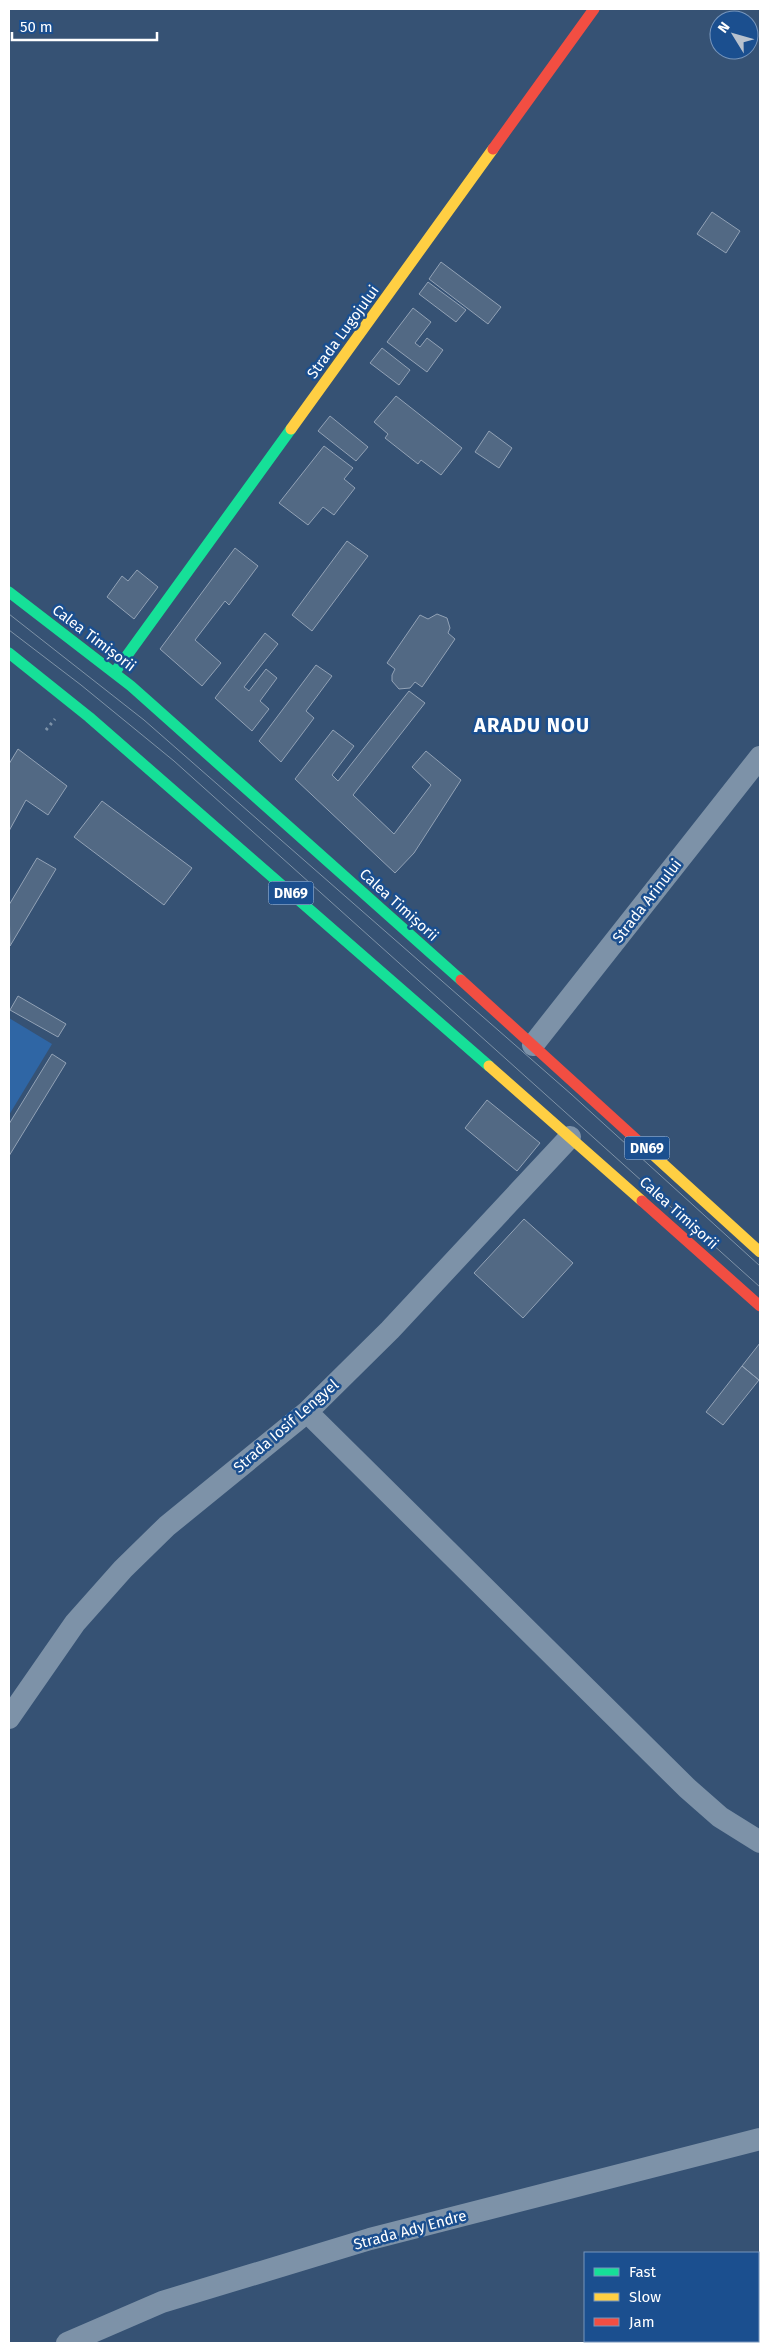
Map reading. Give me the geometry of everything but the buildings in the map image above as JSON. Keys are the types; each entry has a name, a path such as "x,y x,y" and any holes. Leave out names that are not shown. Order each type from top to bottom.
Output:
{"main road":[{"name":"Strada Lugojului","path":"115,672 594,9"},
{"name":"Calea Timișorii","path":"9,592 115,672 533,1045 760,1252"},
{"name":"Calea Timișorii","path":"9,653 89,717 570,1137 760,1306"}],"street":[{"name":"Strada Arinului","path":"533,1045 760,757"},
{"name":"Strada Iosif Lengyel","path":"9,1718 75,1623 123,1569 167,1526 307,1412 397,1324 570,1137"},
{"path":"307,1412 687,1788 720,1817 760,1842"},
{"name":"Strada Ady Endre","path":"67,2343 162,2302 370,2239 760,2139"}],"shaded area":[{"path":"9,1018 52,1044 9,1115"}],"tram line":[{"path":"9,614 144,720 571,1094 760,1266"},
{"path":"9,630 81,685 174,761 760,1287"}],"traffic: fast":[{"path":"115,672 291,429"},
{"path":"9,592 131,686 461,980"},
{"path":"9,653 89,717 489,1066"}],"traffic: slow":[{"path":"291,429 493,149"},
{"path":"489,1066 642,1201"},
{"path":"638,1141 760,1252"}],"traffic: jam":[{"path":"493,149 594,9"},
{"path":"461,980 638,1141"},
{"path":"642,1201 760,1306"}],"district":[{"name":"ARADU NOU","path":"532,725"}]}
